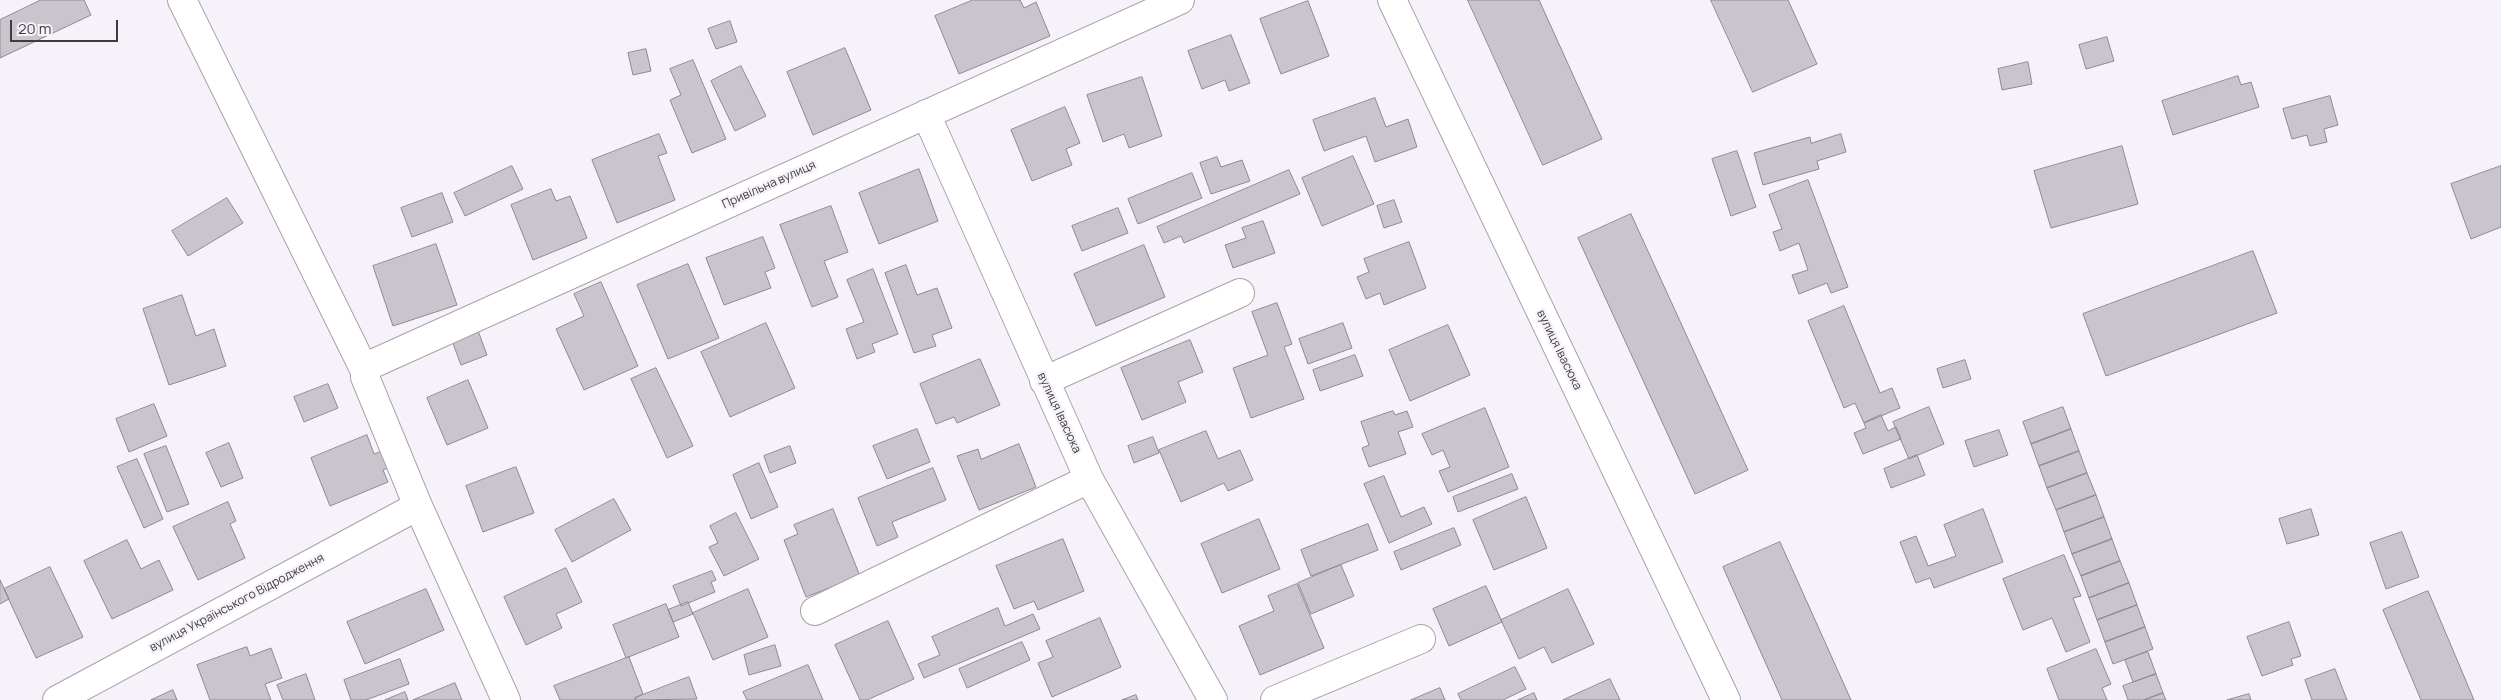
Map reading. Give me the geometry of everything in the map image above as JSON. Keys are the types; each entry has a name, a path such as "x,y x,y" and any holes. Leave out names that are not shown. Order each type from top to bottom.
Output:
{"street":[{"path":"182,0 365,374 418,506 506,700"},
{"name":"Привільна вулиця","path":"365,374 370,364 1180,0"},
{"name":"вулиця Івасюка","path":"1392,0 1726,700"},
{"name":"вулиця Івасюка","path":"926,114 1089,478 1213,700"},
{"path":"1044,381 1240,293"},
{"path":"816,611 1089,478"},
{"name":"вулиця Українського Відродження","path":"57,700 418,506"},
{"path":"1275,700 1421,639"}],"building":[{"path":"41,0 84,0 91,15 0,58 0,20"},
{"path":"973,0 1020,0 1024,8 1036,2 1050,36 959,74 935,16"},
{"path":"1468,0 1539,0 1602,139 1543,165"},
{"path":"1711,0 1788,0 1817,64 1753,92"},
{"path":"1308,1 1329,56 1281,74 1260,19"},
{"path":"730,21 737,42 716,49 708,29"},
{"path":"1231,35 1250,83 1229,91 1225,80 1202,89 1188,51"},
{"path":"2107,37 2114,61 2086,69 2079,45"},
{"path":"845,48 871,110 813,135 787,72"},
{"path":"646,49 651,71 633,75 628,53"},
{"path":"693,60 726,139 692,153 670,100 681,95 670,69"},
{"path":"2028,62 2032,84 2002,90 1998,69"},
{"path":"741,66 766,116 735,131 711,81"},
{"path":"2238,76 2241,85 2251,82 2259,107 2173,135 2162,101"},
{"path":"1142,77 1162,136 1129,148 1124,134 1103,142 1087,95"},
{"path":"2330,96 2338,125 2324,129 2327,142 2310,146 2307,135 2292,139 2283,109"},
{"path":"1375,98 1386,127 1408,119 1417,147 1375,162 1366,136 1324,151 1313,120"},
{"path":"1065,107 1080,143 1066,149 1072,165 1032,181 1011,130"},
{"path":"659,134 667,153 658,156 675,200 617,223 592,160"},
{"path":"1841,134 1846,152 1817,161 1819,169 1763,185 1754,153 1810,137 1811,143"},
{"path":"2122,146 2138,204 2051,228 2034,171"},
{"path":"1737,151 1756,207 1731,216 1712,159"},
{"path":"1353,156 1374,204 1322,226 1302,178"},
{"path":"1217,157 1221,167 1242,160 1250,181 1211,194 1200,163"},
{"path":"512,166 523,189 465,216 454,193"},
{"path":"2501,166 2501,227 2471,239 2451,184"},
{"path":"919,169 938,221 879,244 859,193"},
{"path":"1289,170 1300,194 1184,243 1181,236 1164,243 1157,227"},
{"path":"1192,173 1202,198 1138,224 1128,199"},
{"path":"1808,180 1848,287 1831,293 1827,283 1799,294 1792,275 1808,270 1799,243 1780,251 1773,232 1782,229 1769,195"},
{"path":"551,189 556,201 570,196 587,238 533,260 511,205"},
{"path":"442,193 453,222 412,237 401,208"},
{"path":"227,198 243,223 188,256 172,231"},
{"path":"1394,200 1402,222 1384,228 1377,206"},
{"path":"831,206 848,252 824,261 838,297 812,307 780,225"},
{"path":"1118,208 1128,233 1082,251 1072,226"},
{"path":"1631,214 1748,470 1695,494 1578,238"},
{"path":"1263,221 1275,253 1233,268 1225,245 1246,238 1242,228"},
{"path":"763,237 775,268 765,272 771,288 724,305 706,258"},
{"path":"1409,242 1426,288 1384,305 1380,293 1366,299 1357,277 1369,272 1364,259"},
{"path":"436,244 457,305 393,326 373,266"},
{"path":"1144,245 1165,297 1096,326 1074,274"},
{"path":"2253,251 2277,313 2106,376 2083,314"},
{"path":"688,264 719,338 668,359 637,285"},
{"path":"906,265 917,295 937,288 952,328 932,335 936,346 914,353 885,273"},
{"path":"873,269 898,334 872,344 875,352 857,359 846,329 864,322 847,280"},
{"path":"601,282 638,366 584,390 556,329 584,316 574,294"},
{"path":"182,295 196,336 214,329 226,366 169,385 143,309"},
{"path":"1277,303 1292,344 1284,347 1304,399 1251,418 1233,368 1268,355 1252,312"},
{"path":"1844,306 1880,393 1892,388 1900,408 1864,423 1855,403 1844,408 1808,321"},
{"path":"766,323 795,388 730,417 701,352"},
{"path":"1343,323 1352,348 1308,364 1299,339"},
{"path":"1448,325 1470,375 1410,401 1389,350"},
{"path":"477,328 487,355 461,365 451,338"},
{"path":"1190,340 1203,372 1178,382 1186,402 1142,420 1121,368"},
{"path":"1355,355 1363,376 1320,391 1313,370"},
{"path":"980,359 1000,405 957,423 954,417 936,424 920,384"},
{"path":"1965,360 1971,379 1943,388 1937,369"},
{"path":"656,368 693,446 667,458 631,379"},
{"path":"468,380 488,428 447,445 427,398"},
{"path":"328,384 338,408 304,422 294,397"},
{"path":"154,404 167,436 129,452 116,419"},
{"path":"1929,407 1944,444 1909,459 1893,422"},
{"path":"2063,407 2071,429 2031,444 2023,422"},
{"path":"1485,408 1509,467 1448,492 1439,471 1450,467 1443,450 1432,455 1422,434"},
{"path":"1393,411 1395,415 1407,411 1413,427 1398,432 1406,454 1369,467 1362,448 1369,445 1361,422"},
{"path":"1881,415 1888,431 1896,427 1901,439 1863,454 1854,433 1866,428 1864,423"},
{"path":"917,429 930,462 887,479 873,446"},
{"path":"2071,429 2079,451 2039,466 2031,444"},
{"path":"1999,430 2008,455 1974,467 1965,441"},
{"path":"1206,431 1218,459 1240,450 1253,480 1228,491 1224,483 1181,502 1159,450"},
{"path":"367,435 374,454 385,450 392,466 383,470 388,482 330,506 311,458"},
{"path":"1153,437 1159,453 1134,463 1128,446"},
{"path":"229,443 243,478 221,487 206,453"},
{"path":"1019,444 1036,487 979,510 957,456 978,449 981,459"},
{"path":"166,446 189,504 167,512 144,454"},
{"path":"790,446 796,463 770,473 764,456"},
{"path":"2079,451 2087,473 2047,488 2039,466"},
{"path":"1917,455 1925,475 1891,488 1884,469"},
{"path":"137,459 163,519 144,528 117,467"},
{"path":"759,463 778,507 751,519 733,475"},
{"path":"516,467 534,513 483,532 466,486"},
{"path":"933,468 946,500 892,522 898,537 877,546 858,498"},
{"path":"2087,473 2096,495 2056,510 2047,488"},
{"path":"1512,474 1518,489 1458,512 1453,497"},
{"path":"1384,476 1401,517 1424,507 1432,524 1389,543 1364,484"},
{"path":"2096,495 2104,517 2064,532 2056,510"},
{"path":"1526,497 1547,548 1494,570 1473,520"},
{"path":"614,499 631,530 572,562 555,530"},
{"path":"228,502 236,521 230,524 245,558 198,580 173,527"},
{"path":"833,509 860,576 806,597 784,540 798,534 794,525"},
{"path":"1983,509 2003,562 1934,588 1930,578 1916,583 1900,542 1916,536 1928,566 1956,556 1944,525"},
{"path":"2311,509 2319,535 2287,544 2279,519"},
{"path":"736,513 759,559 724,576 709,547 718,543 710,526"},
{"path":"2104,517 2112,539 2072,554 2064,532"},
{"path":"1259,519 1280,569 1222,593 1201,544"},
{"path":"1368,524 1378,550 1311,576 1301,550"},
{"path":"1454,528 1461,545 1401,570 1394,552"},
{"path":"2402,532 2419,577 2386,589 2370,543"},
{"path":"1063,539 1084,591 1038,610 1034,601 1014,609 996,566"},
{"path":"2112,539 2120,561 2081,576 2072,554"},
{"path":"127,540 141,569 159,560 173,590 112,619 84,561"},
{"path":"1780,542 1851,700 1782,700 1723,567"},
{"path":"2064,555 2081,596 2073,598 2090,642 2066,652 2052,618 2023,630 2003,579"},
{"path":"2120,561 2129,583 2089,598 2081,576"},
{"path":"1341,565 1354,596 1311,614 1298,583"},
{"path":"50,567 83,637 36,658 4,589"},
{"path":"566,568 582,602 556,614 562,628 526,645 504,597"},
{"path":"712,571 716,580 711,582 715,592 681,606 673,586"},
{"path":"0,580 9,599 0,604"},
{"path":"2129,583 2137,605 2097,620 2089,598"},
{"path":"1297,584 1324,648 1260,675 1239,626 1274,611 1268,596"},
{"path":"1486,586 1502,622 1449,646 1433,609"},
{"path":"426,589 444,630 365,664 347,622"},
{"path":"748,589 768,637 713,660 693,613"},
{"path":"1568,589 1594,644 1552,663 1544,647 1519,659 1501,620"},
{"path":"2428,591 2474,700 2421,700 2383,610"},
{"path":"688,602 693,614 673,622 668,610"},
{"path":"666,604 679,637 626,658 613,625"},
{"path":"2137,605 2145,627 2105,642 2097,620"},
{"path":"998,608 1005,626 1033,614 1040,629 924,678 918,664 940,655 932,637"},
{"path":"1100,618 1121,667 1052,697 1038,663 1053,657 1046,641"},
{"path":"888,621 914,679 867,700 860,700 835,645"},
{"path":"2289,622 2301,656 2291,659 2293,665 2262,676 2247,637"},
{"path":"2145,627 2153,649 2113,664 2105,642"},
{"path":"1022,642 1030,660 967,688 959,669"},
{"path":"775,645 781,666 749,675 744,655"},
{"path":"247,647 250,656 271,648 282,678 265,684 271,700 210,700 197,665"},
{"path":"2096,649 2111,684 2102,688 2107,700 2059,700 2047,669"},
{"path":"2148,652 2156,674 2133,682 2125,660"},
{"path":"629,657 643,694 635,698 636,700 560,700 554,686"},
{"path":"400,659 409,684 366,700 351,700 344,680"},
{"path":"808,665 823,700 747,700 743,692"},
{"path":"1515,667 1526,689 1503,700 1461,700 1458,694"},
{"path":"2335,669 2347,700 2312,700 2305,680"},
{"path":"306,674 315,700 283,700 277,685"},
{"path":"2156,674 2163,693 2144,700 2128,700 2123,686"},
{"path":"689,677 697,699 636,700 635,698"},
{"path":"1610,679 1620,700 1563,700"},
{"path":"455,683 462,700 413,700"},
{"path":"1440,688 1445,700 1411,700"},
{"path":"173,690 177,700 151,700"},
{"path":"405,692 408,700 385,700"},
{"path":"1534,693 1537,700 1518,700"},
{"path":"2163,693 2166,700 2144,700"},
{"path":"2249,694 2251,700 2227,700"},
{"path":"1136,695 1138,700 1122,700"}]}
